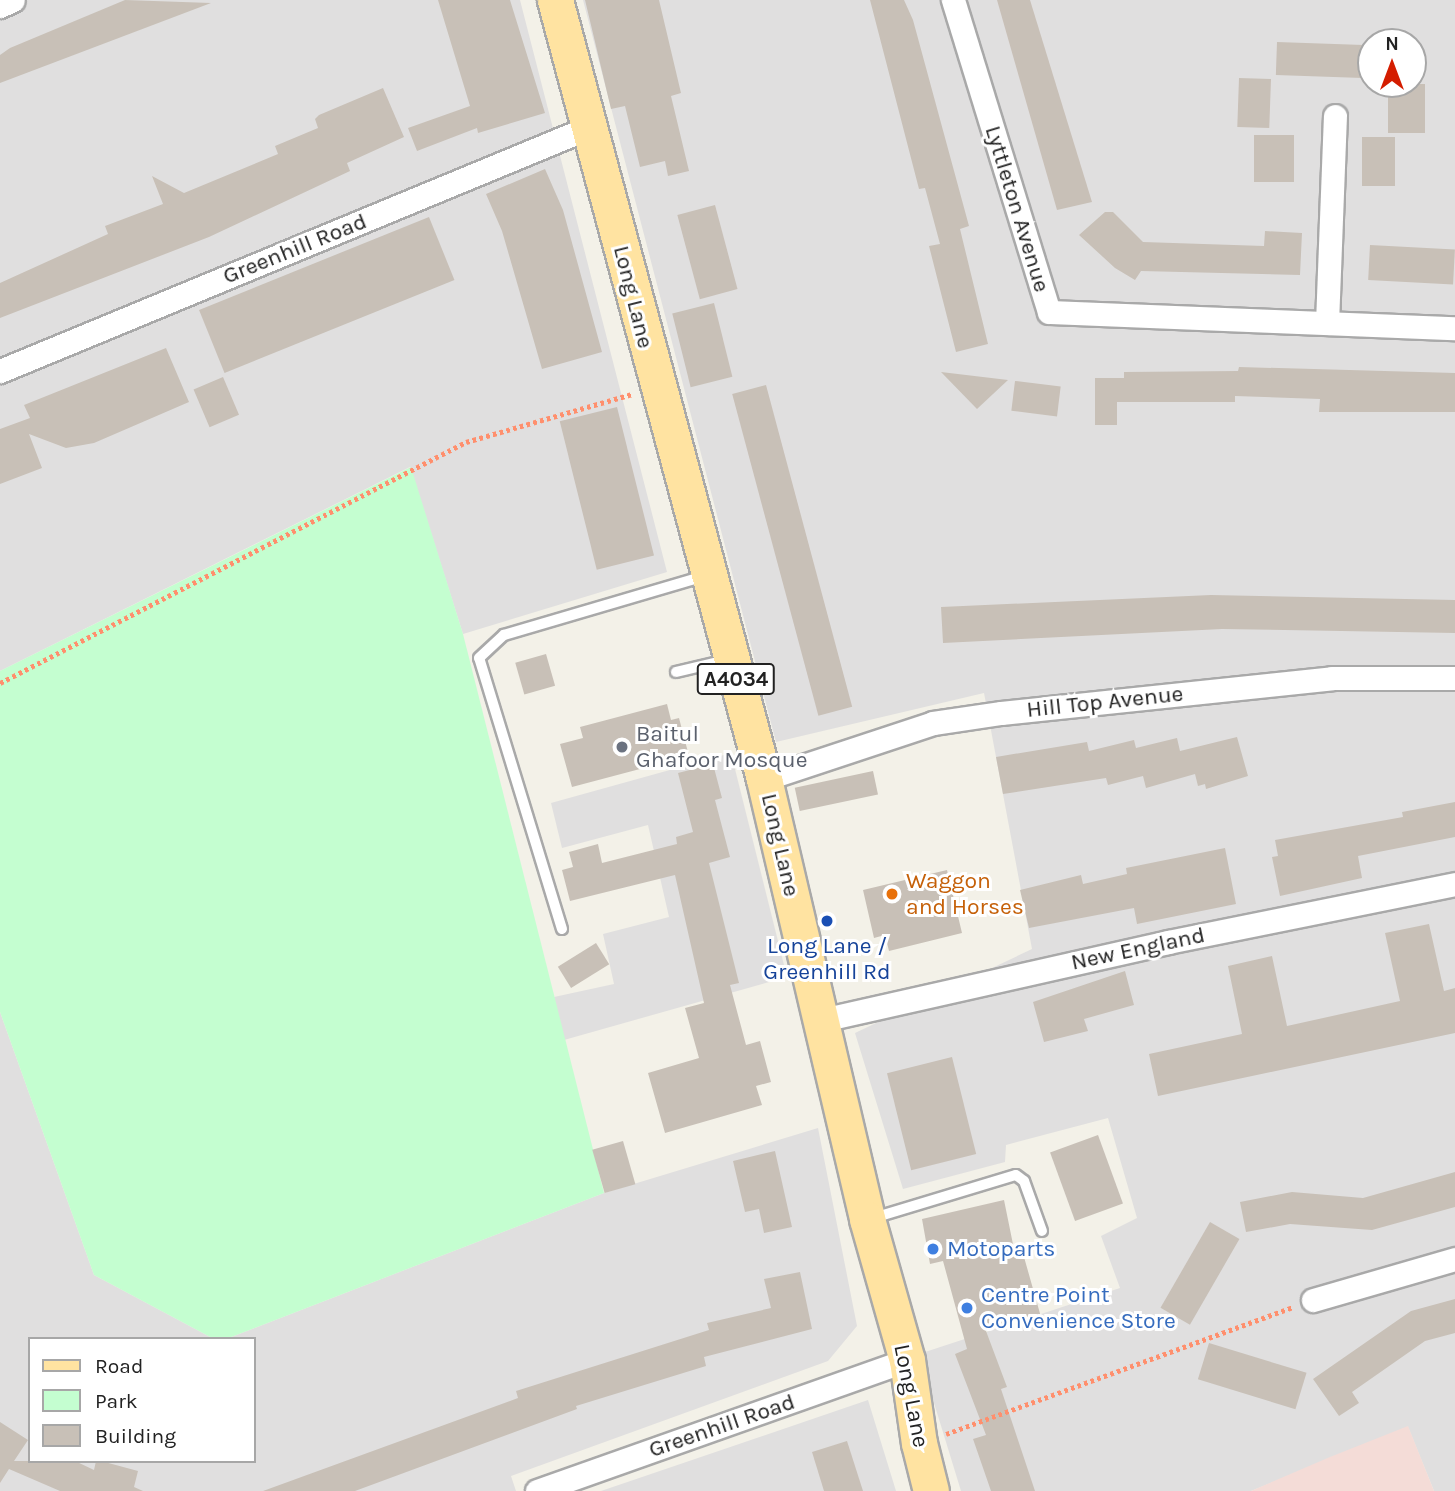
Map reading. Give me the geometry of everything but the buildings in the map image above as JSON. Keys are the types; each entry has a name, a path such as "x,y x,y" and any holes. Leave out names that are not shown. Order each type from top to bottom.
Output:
{"main road":[{"name":"Long Lane","path":"555,0 656,388 764,779 867,1219 907,1360 919,1443 931,1491"}],"street":[{"path":"0,6 13,0"},
{"name":"Lyttleton Avenue","path":"953,0 1049,312 1455,328"},
{"path":"1327,323 1335,116"},
{"name":"Greenhill Road","path":"0,371 590,127"},
{"name":"Hill Top Avenue","path":"764,779 933,723 1001,713 1332,678 1455,678"},
{"name":"New England","path":"822,1020 1168,942 1455,884"},
{"path":"1313,1300 1455,1259"},
{"name":"Greenhill Road","path":"537,1491 907,1360"}],"lane":[{"path":"562,929 479,658 503,635 708,576"},
{"path":"676,672 730,659"},
{"path":"867,1219 1016,1175 1024,1181 1042,1231"}],"path":[{"path":"0,683 466,442 656,388"},
{"path":"919,1443 1313,1300"}],"shaded area":[{"path":"0,0 520,0 667,572 463,634 410,467 0,671"},
{"path":"583,0 1455,0 1455,1491 1434,1491 1408,1427 1251,1491 961,1491 919,1354 1120,1288 1101,1236 1137,1218 1108,1118 1006,1145 1005,1162 903,1189 855,1033 1032,949 984,693 776,742"},
{"path":"731,753 787,977 564,1040 554,997 614,984 603,934 669,917 648,825 562,848 551,803"},
{"path":"0,1012 94,1275 210,1337 28,1337 28,1463 256,1463 256,1337 231,1337 604,1193 818,1128 857,1326 828,1361 511,1476 516,1491 0,1491"},
{"path":"868,1400 896,1491 601,1491"},
{"path":"1408,1426 1434,1491 1251,1491 1330,1457"}],"green space":[{"path":"411,467 463,634 604,1193 231,1337 210,1337 94,1275 0,1012 0,671"}],"place":[{"name":"Baitul Ghafoor Mosque","path":"622,747"},
{"name":"Waggon and Horses","path":"892,894"},
{"name":"Long Lane / Greenhill Rd","path":"827,921"},
{"name":"Motoparts","path":"933,1249"},
{"name":"Centre Point Convenience Store","path":"967,1308"}]}
